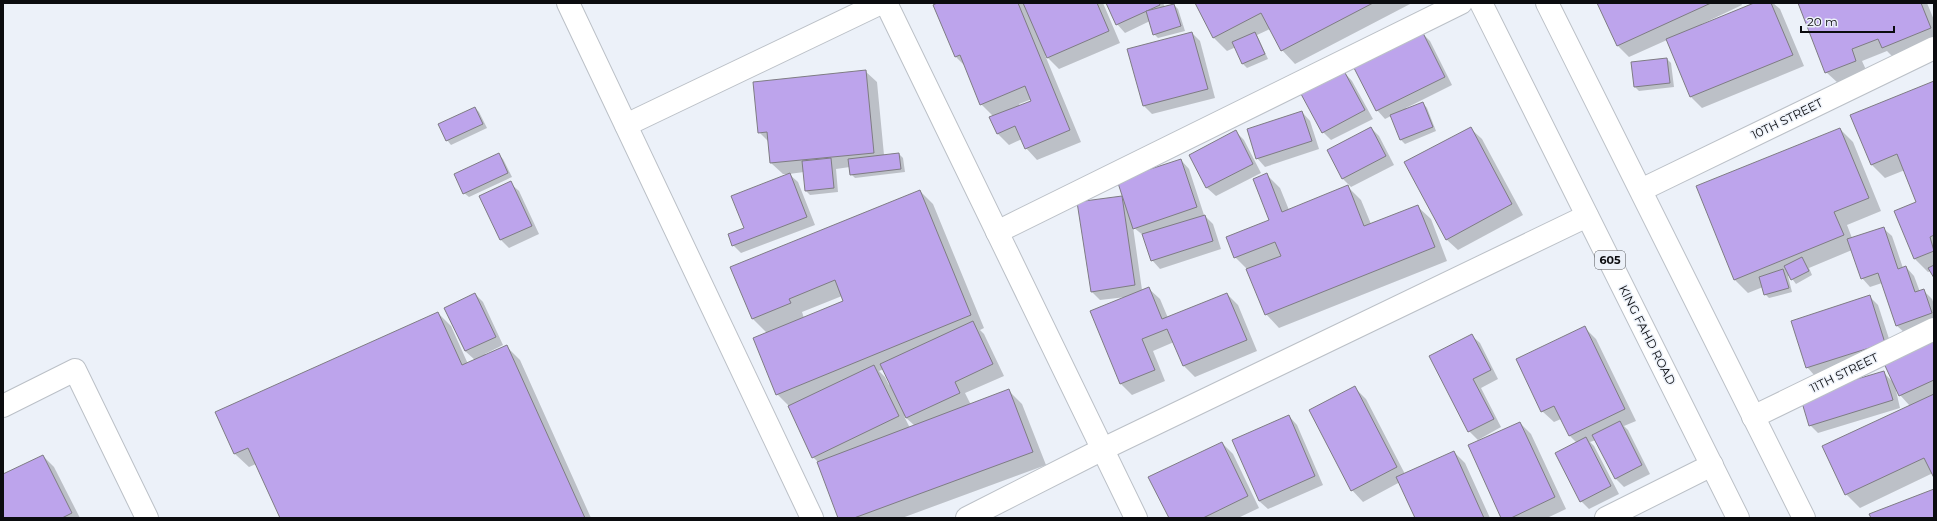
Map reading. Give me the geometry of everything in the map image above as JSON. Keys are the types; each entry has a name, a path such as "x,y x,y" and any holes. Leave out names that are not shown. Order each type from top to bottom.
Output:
{"main road":[{"path":"568,3 812,518"},
{"path":"626,125 881,3"},
{"path":"886,3 1136,518"},
{"path":"997,232 1461,3"},
{"name":"KING FAHD ROAD","path":"1481,3 1738,518"},
{"path":"1547,3 1804,518"},
{"name":"10TH STREET","path":"1641,190 1934,48"},
{"path":"967,518 1103,449 1587,216"},
{"name":"11TH STREET","path":"1753,417 1934,329"},
{"path":"3,406 75,370 147,518"},
{"path":"1606,518 1712,465"}],"building":[{"path":"937,3 1018,3 1070,130 1025,149 1015,126 997,134 989,117 1031,101 1025,86 980,105 960,55 955,57 933,5"},
{"path":"1023,3 1097,3 1109,31 1047,58"},
{"path":"1106,3 1159,3 1160,5 1116,25"},
{"path":"1195,3 1373,3 1281,51 1261,13 1213,38"},
{"path":"1597,3 1711,3 1617,46"},
{"path":"1754,3 1771,3 1793,55 1690,97 1666,39"},
{"path":"1798,3 1921,3 1931,28 1882,48 1878,39 1852,49 1856,61 1825,73"},
{"path":"1174,4 1181,26 1153,35 1146,11"},
{"path":"1422,31 1445,77 1376,111 1353,66"},
{"path":"1192,32 1208,89 1143,106 1127,49"},
{"path":"1255,32 1265,54 1242,64 1232,42"},
{"path":"1667,58 1670,83 1634,87 1631,62"},
{"path":"866,70 874,153 770,163 767,132 758,133 753,82"},
{"path":"1344,71 1365,110 1322,133 1301,94"},
{"path":"1934,81 1934,235 1930,237 1934,251 1914,259 1894,211 1916,202 1897,154 1871,165 1850,115"},
{"path":"1423,102 1433,127 1400,140 1390,115"},
{"path":"475,107 483,124 446,141 438,124"},
{"path":"1302,111 1312,141 1256,159 1247,129"},
{"path":"1371,127 1386,156 1342,179 1327,150"},
{"path":"1471,127 1512,204 1446,240 1404,162"},
{"path":"1840,128 1869,198 1834,212 1844,235 1734,280 1696,186"},
{"path":"1236,130 1253,164 1206,188 1189,155"},
{"path":"499,153 508,173 463,194 454,174"},
{"path":"899,153 901,169 850,175 848,159"},
{"path":"831,158 834,188 805,191 802,161"},
{"path":"1181,159 1197,207 1133,229 1117,180"},
{"path":"790,173 807,217 732,246 728,234 744,228 731,196"},
{"path":"1267,173 1282,212 1348,185 1364,226 1418,205 1435,247 1265,315 1246,269 1281,256 1275,242 1234,258 1226,237 1269,220 1253,179"},
{"path":"511,181 532,226 500,240 479,196"},
{"path":"920,190 971,315 776,395 753,338 843,301 835,280 789,299 791,303 752,319 730,267"},
{"path":"1122,196 1135,285 1091,292 1077,202"},
{"path":"1205,215 1213,241 1151,261 1142,234"},
{"path":"1884,227 1898,269 1906,266 1915,292 1924,289 1932,313 1896,326 1878,273 1861,279 1847,239"},
{"path":"1802,257 1809,271 1791,280 1784,266"},
{"path":"1934,265 1934,278 1928,268"},
{"path":"1783,269 1789,288 1764,295 1759,277"},
{"path":"1149,287 1162,319 1227,293 1247,340 1183,366 1167,329 1142,339 1155,370 1120,384 1090,311"},
{"path":"475,293 496,337 465,351 444,308"},
{"path":"1870,295 1885,343 1806,368 1791,321"},
{"path":"438,312 462,365 507,345 585,518 280,518 248,448 234,454 215,412"},
{"path":"973,321 993,364 955,382 960,393 906,418 880,364"},
{"path":"1585,326 1625,409 1569,436 1554,406 1541,412 1516,359"},
{"path":"1934,333 1934,380 1899,396 1881,357"},
{"path":"1472,334 1491,370 1473,379 1494,419 1468,432 1429,356"},
{"path":"874,365 899,416 812,458 788,406"},
{"path":"1884,371 1893,400 1809,426 1800,396"},
{"path":"1355,386 1397,467 1351,491 1309,410"},
{"path":"1009,389 1033,452 854,518 838,518 817,462"},
{"path":"1934,394 1934,478 1924,458 1845,495 1822,446"},
{"path":"1289,415 1315,476 1259,501 1232,440"},
{"path":"1620,421 1642,465 1615,479 1592,435"},
{"path":"1520,422 1555,497 1511,518 1501,518 1468,445"},
{"path":"1586,437 1611,486 1580,502 1555,453"},
{"path":"1222,442 1248,496 1203,518 1169,518 1148,477"},
{"path":"1454,451 1484,518 1415,518 1396,477"},
{"path":"43,455 72,513 62,518 3,518 3,474"},
{"path":"1934,489 1934,518 1871,518 1869,514"}]}
